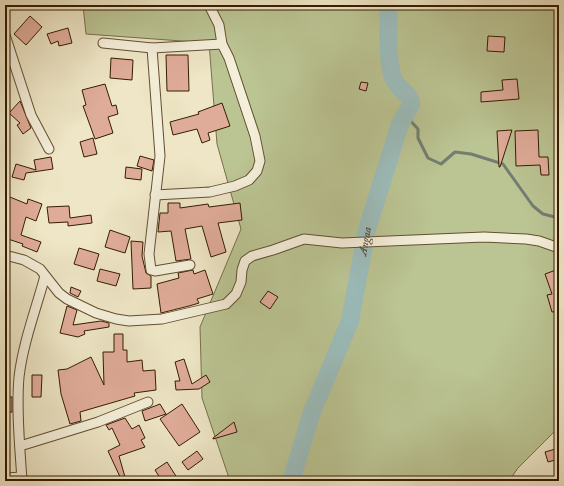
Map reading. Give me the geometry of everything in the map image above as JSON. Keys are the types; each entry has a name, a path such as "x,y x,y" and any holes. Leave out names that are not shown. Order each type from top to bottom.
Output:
{"street":[{"path":"155,195 210,192 235,186 249,180 257,171 260,161 255,136 230,58 222,44 219,25 209,5"},
{"path":"5,35 31,114 49,149"},
{"path":"103,43 152,48 222,44"},
{"path":"152,48 160,156 149,266 151,270 155,271 190,265"},
{"path":"5,255 32,264 40,269 59,293 96,313 116,319 139,320 162,319 226,304 236,294 241,282 242,270 245,262 252,256 304,239 342,243 498,237 539,241 559,248"},
{"path":"5,478 22,479 18,389 22,362 45,276"},
{"path":"20,446 98,422 148,402"}],"green space":[{"path":"83,5 559,5 559,427 518,468 509,481 230,481 202,398 200,327 241,229 217,144 209,43 86,34"}],"building":[{"path":"30,16 42,27 26,45 14,34"},
{"path":"68,28 72,43 59,46 58,41 51,44 47,34"},
{"path":"488,36 505,37 504,52 487,51"},
{"path":"166,55 188,55 189,91 167,91"},
{"path":"111,58 133,60 132,80 110,78"},
{"path":"517,79 519,99 481,102 481,92 503,90 502,80"},
{"path":"361,82 368,83 366,91 359,89"},
{"path":"105,84 112,106 116,105 118,114 108,117 113,133 95,139 83,106 86,105 82,90"},
{"path":"20,101 31,128 23,134 17,125 20,123 9,113"},
{"path":"222,103 230,126 208,133 210,140 202,143 197,129 173,135 170,122 199,114 198,112"},
{"path":"512,130 500,167 499,167 497,131"},
{"path":"538,130 539,157 548,157 549,175 541,175 540,165 516,166 515,131"},
{"path":"93,138 97,154 84,157 80,142"},
{"path":"140,156 154,160 152,171 137,166"},
{"path":"51,157 53,169 26,173 24,180 12,177 16,164 36,170 34,160"},
{"path":"126,167 142,169 141,180 125,178"},
{"path":"5,195 27,204 28,199 42,204 36,221 26,217 21,235 41,242 37,252 22,246 23,244 5,238"},
{"path":"168,203 180,203 180,208 208,204 209,207 240,203 242,220 218,223 226,252 211,257 202,226 185,229 191,259 176,261 171,231 158,232 160,213 168,213"},
{"path":"69,206 70,218 91,215 92,223 68,226 68,222 49,223 47,207"},
{"path":"110,230 130,237 125,253 105,247"},
{"path":"131,241 143,242 142,256 146,273 151,276 151,288 133,289"},
{"path":"79,248 99,254 94,270 74,264"},
{"path":"100,269 120,274 116,286 97,281"},
{"path":"193,270 194,274 205,270 213,294 197,299 199,303 161,313 157,284 179,278 178,273"},
{"path":"556,270 559,278 559,311 552,312 547,295 552,294 545,274"},
{"path":"71,287 81,291 78,297 70,293"},
{"path":"268,291 278,297 270,309 260,302"},
{"path":"67,306 77,310 73,325 101,321 109,323 109,327 84,331 85,334 78,337 60,333"},
{"path":"114,334 123,334 123,350 127,350 127,362 142,360 143,371 155,370 156,390 134,393 135,396 80,412 81,421 70,424 61,394 58,370 67,369 91,357 104,385 103,352 114,352"},
{"path":"184,359 192,384 206,375 210,382 199,389 176,390 175,381 180,381 175,362"},
{"path":"32,375 42,375 41,397 32,397"},
{"path":"5,397 12,397 12,412 5,412"},
{"path":"160,404 166,414 145,421 142,411"},
{"path":"182,404 200,432 179,446 160,419"},
{"path":"125,418 132,429 139,425 145,438 141,440 145,447 119,456 125,477 121,479 108,451 120,445 112,428 109,430 106,425"},
{"path":"234,422 237,432 213,439 213,438"},
{"path":"559,448 559,459 548,462 545,452"},
{"path":"197,451 203,459 188,470 182,462"},
{"path":"167,462 179,481 162,481 155,470"}],"waterway":[{"name":"Angaa","path":"291,481 312,412 350,321 367,229 400,124 411,105 411,101 407,94 397,85 393,78 389,60 388,5"},
{"path":"406,116 418,129 418,138 428,158 441,164 455,152 471,154 503,164 533,206 543,214 559,218"}]}
